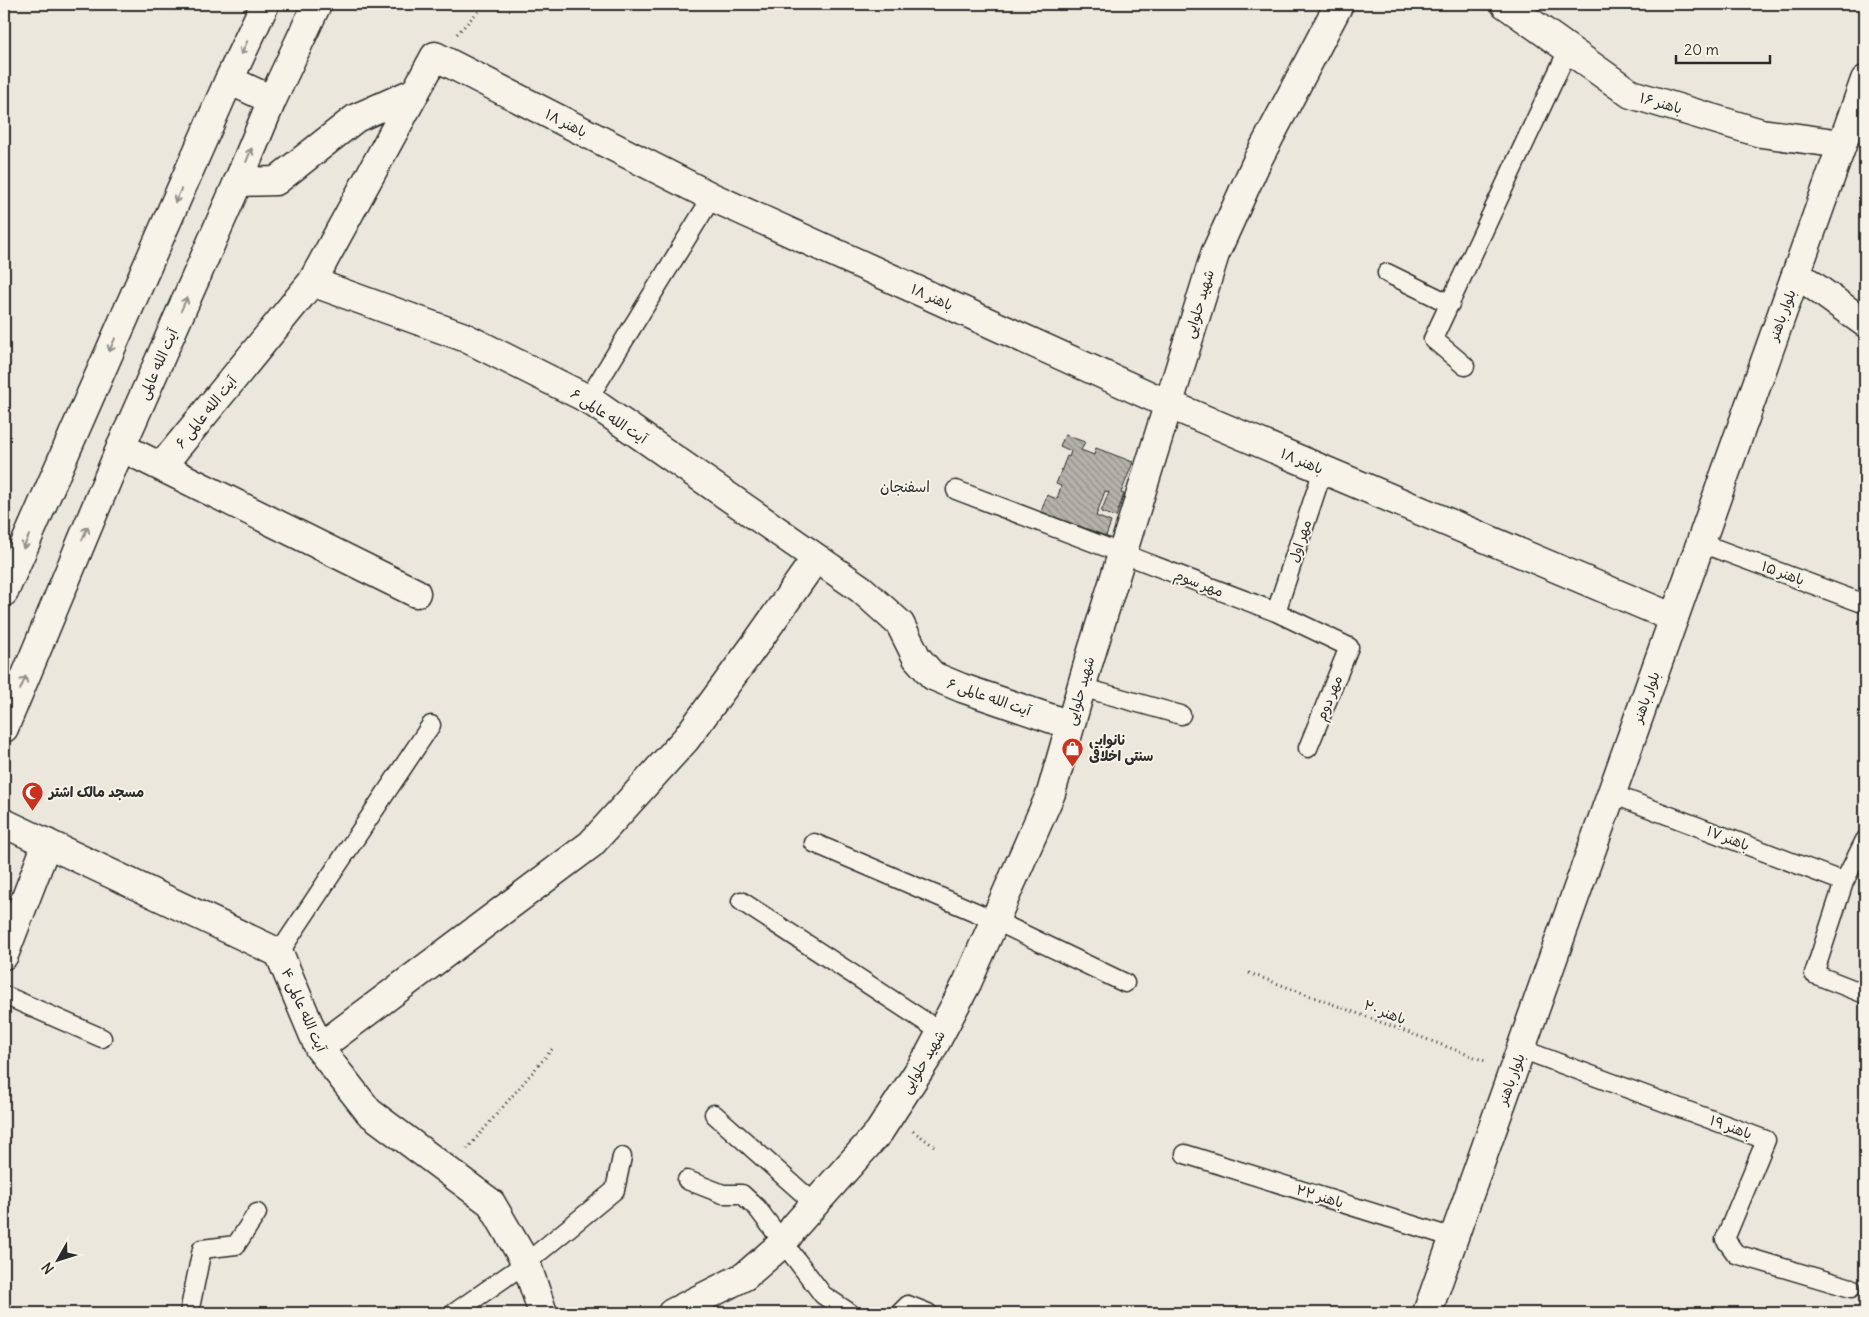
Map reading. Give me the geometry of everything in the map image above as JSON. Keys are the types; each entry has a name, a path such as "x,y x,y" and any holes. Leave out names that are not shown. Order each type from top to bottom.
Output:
{"street":[{"path":"4,592 229,80 265,4"},
{"name":"آیت الله عالمی","path":"4,728 121,447 238,182 272,100 317,4"},
{"name":"شهید حلوایی","path":"672,1313 746,1276 784,1243 795,1226 879,1132 929,1055 941,1032 966,982 1051,793 1081,687 1215,254 1258,159 1339,4"},
{"name":"باهنر ۱۶","path":"1505,4 1631,94 1760,132 1842,144"},
{"path":"312,282 435,56"},
{"name":"باهنر ۱۸","path":"435,56 712,197 1168,404 1674,618"},
{"path":"229,80 272,100"},
{"name":"بلوار باهنر","path":"1427,1313 1865,80"},
{"path":"238,182 276,181 356,118 415,92"},
{"path":"1796,274 1865,323"},
{"name":"آیت الله عالمی ۶","path":"161,468 312,282 464,337 588,399 861,589 900,624 917,658 933,676 962,688 1070,725"},
{"path":"121,447 416,594"},
{"path":"319,1048 591,844 686,739 758,642 816,558"},
{"name":"آیت الله عالمی ۴","path":"4,823 279,953 319,1048 369,1112 491,1203 526,1263 543,1313"},
{"path":"4,955 47,843"}],"lane":[{"path":"1465,366 1433,339 1568,48"},
{"path":"588,399 712,197"},
{"path":"1387,273 1450,304"},
{"name":"مهر اول","path":"1276,612 1323,470"},
{"name":"مهر سوم","path":"956,490 1276,612 1349,648"},
{"name":"باهنر ۱۵","path":"1701,543 1865,604"},
{"name":"مهر دوم","path":"1308,748 1349,648"},
{"path":"1081,687 1181,715"},
{"path":"279,953 430,725"},
{"name":"باهنر ۱۷","path":"1612,794 1844,882"},
{"path":"1865,840 1844,882 1814,974 1865,994"},
{"path":"814,843 994,920 1125,982"},
{"path":"741,901 941,1032"},
{"path":"4,995 102,1038"},
{"name":"باهنر ۱۹","path":"1517,1061 1766,1140 1725,1239 1736,1254 1851,1288"},
{"path":"714,1114 815,1204"},
{"name":"باهنر ۲۲","path":"1185,1154 1454,1238"},
{"path":"454,1313 526,1263 615,1190 622,1157"},
{"path":"687,1180 723,1194 742,1194 757,1208 823,1296 850,1313"},
{"path":"189,1313 202,1249 236,1245 257,1213"},
{"path":"900,1313 908,1305 928,1313"}],"path":[{"path":"435,56 485,4"},
{"name":"باهنر ۲۰","path":"1249,972 1517,1061"},
{"path":"448,1172 554,1047"}],"building":[{"path":"1065,435 1085,442 1081,450 1094,455 1096,448 1133,462 1121,493 1124,494 1116,517 1101,512 1109,492 1105,491 1096,516 1111,522 1106,536 1041,512 1047,495 1057,499 1061,486 1056,484 1067,456 1069,457 1071,451 1060,446"}],"place":[{"name":"نانوایی سنتی اخلاقی","path":"1073,767"},
{"name":"مسجد مالک اشتر","path":"33,811"}],"district":[{"name":"اسفنجان","path":"905,486"}]}
